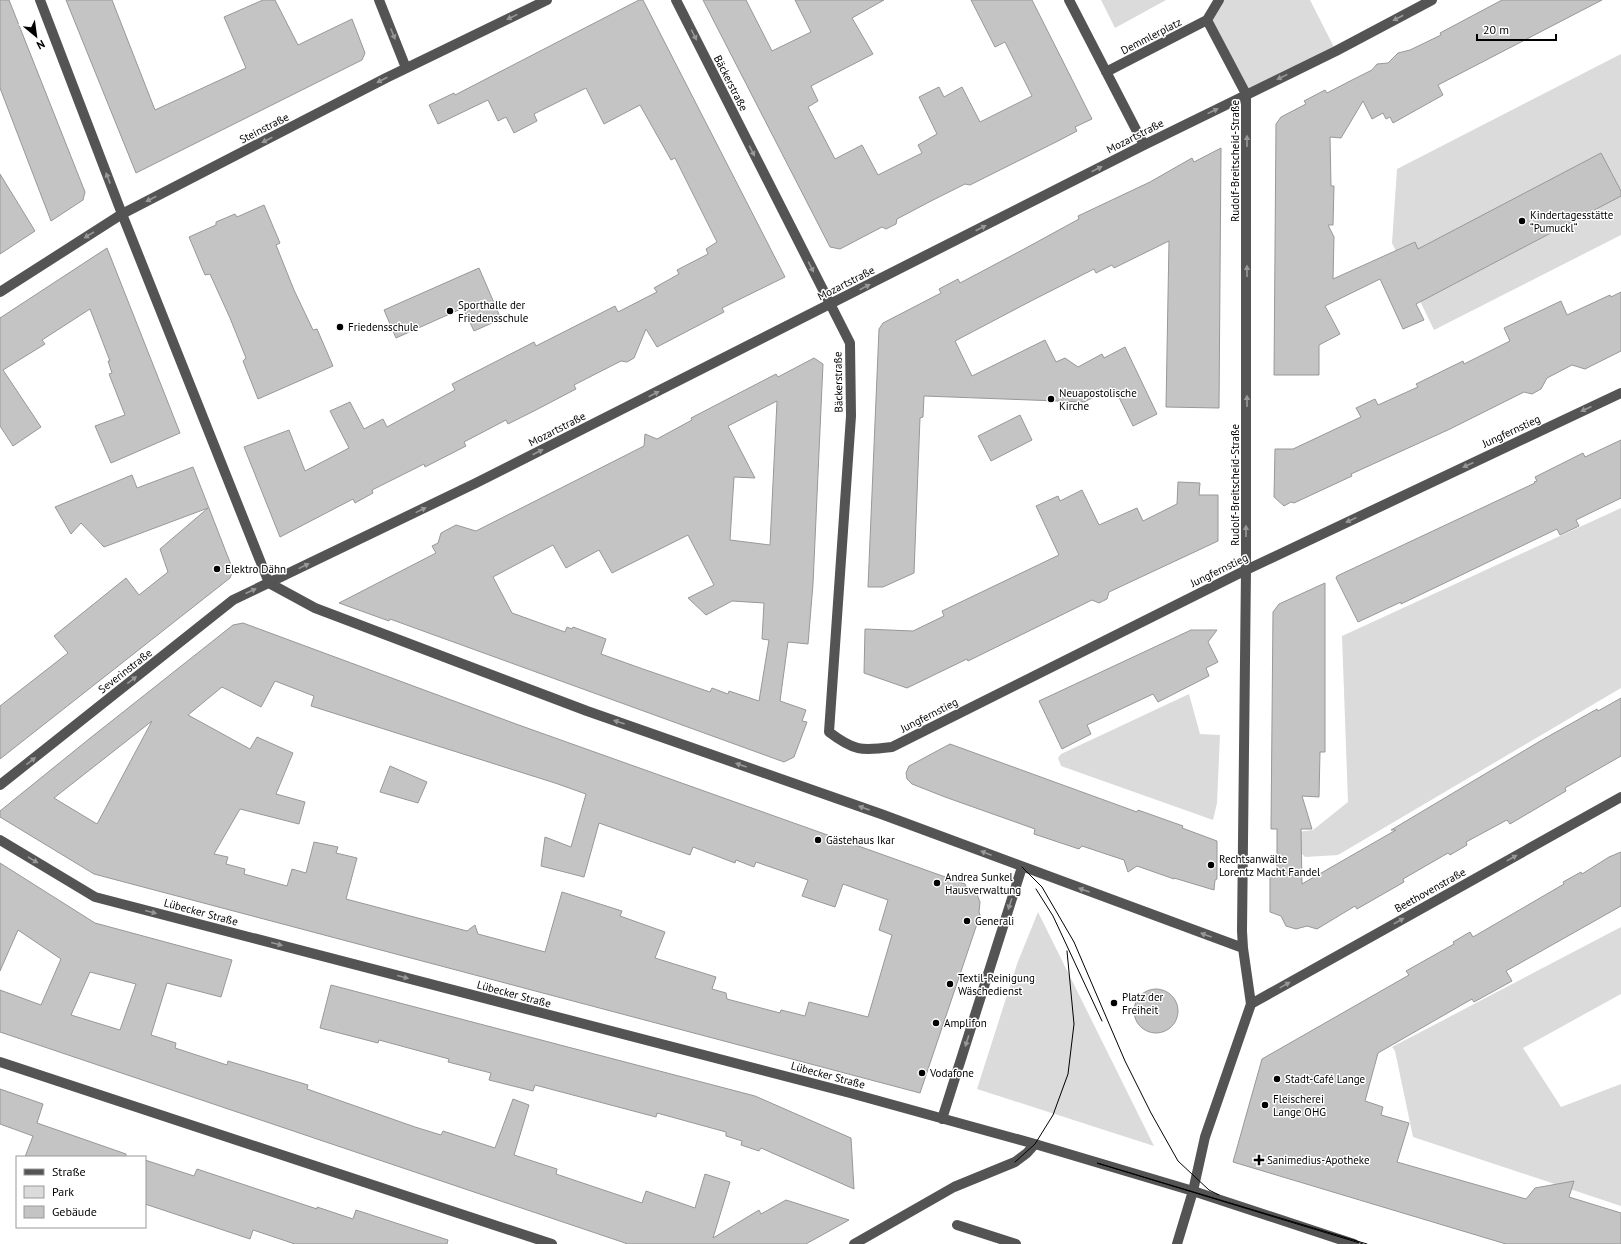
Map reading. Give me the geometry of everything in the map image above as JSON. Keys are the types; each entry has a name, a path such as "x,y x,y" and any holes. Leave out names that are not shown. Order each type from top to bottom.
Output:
{"street":[{"path":"40,0 122,214 269,583 315,608 330,614 587,710 867,809 1243,948"},
{"path":"379,0 406,68"},
{"name":"Steinstraße","path":"0,292 122,214 406,68 547,0"},
{"name":"Bäckerstraße","path":"676,0 850,343 851,416 829,732"},
{"path":"1069,0 1144,145"},
{"path":"1219,0 1207,20 1246,94"},
{"name":"Mozartstraße","path":"269,583 476,483 1144,145 1336,51 1432,0"},
{"name":"Demmlerplatz","path":"1106,72 1207,20"},
{"name":"Rudolf-Breitscheid-Straße","path":"1246,94 1246,570 1243,948 1251,1004"},
{"name":"Jungfernstieg","path":"829,732 848,746 867,750 892,747 1246,570 1621,393"},
{"name":"Severinstraße","path":"0,785 233,600 269,583"},
{"name":"Beethovenstraße","path":"1251,1004 1621,797"},
{"name":"Lübecker Straße","path":"0,840 95,897 842,1091 1035,1144 1193,1191 1354,1244"},
{"path":"942,1119 1022,867"},
{"path":"1177,1244 1193,1191 1205,1137 1251,1004"},
{"path":"0,1062 552,1244"},
{"path":"854,1244 954,1187 1015,1162 1027,1153 1035,1144"},
{"path":"957,1225 1016,1244"}],"green space":[{"path":"1101,0 1166,0 1115,28"},
{"path":"1221,0 1310,0 1336,51 1246,94 1207,20"},
{"path":"1621,54 1621,235 1434,330 1392,243 1397,169"},
{"path":"1621,508 1621,688 1338,855 1305,857 1283,834 1313,830 1348,802 1342,636"},
{"path":"1189,694 1200,734 1220,735 1217,803 1213,820 1061,766 1058,758 1061,754"},
{"path":"1038,912 1154,1146 977,1089 1017,964"},
{"path":"1621,927 1621,994 1523,1048 1561,1107 1621,1084 1621,1206 1413,1137 1395,1051 1392,1047"}],"building":[{"path":"0,0 9,0 85,192 83,200 51,221 0,88"},
{"path":"66,0 112,0 155,110 246,68 224,17 263,0 275,0 298,45 352,19 365,53 362,60 136,173"},
{"path":"639,0 643,0 785,277 722,308 724,312 657,347 646,329 634,358 627,362 621,361 574,385 576,389 534,411 508,424 506,420 464,442 466,446 425,467 424,464 372,490 373,493 355,503 353,499 280,537 244,447 289,430 305,471 349,448 330,411 350,402 364,429 383,419 387,427 455,390 452,384 534,342 536,346 615,306 618,312 657,292 654,288 679,274 677,270 708,254 706,249 717,242 675,158 671,160 640,105 604,124 586,88 534,114 537,121 514,133 506,117 498,121 488,100 438,124 429,105 454,93 455,95"},
{"path":"703,0 746,0 772,51 811,32 795,0 884,0 852,18 873,54 811,86 818,101 808,107 835,159 862,145 878,175 922,153 918,145 937,134 919,97 939,87 944,97 962,87 980,122 1032,96 1005,42 995,47 971,0 1032,0 1092,119 1075,127 1077,131 1058,141 970,185 965,184 897,219 896,224 886,229 882,227 840,249 830,247"},
{"path":"1502,0 1602,0 1438,85 1443,95 1393,123 1390,117 1386,119 1383,113 1372,119 1363,101 1341,138 1330,137 1331,186 1334,186 1333,225 1328,225 1334,237 1333,279 1415,242 1418,249 1601,153 1621,191 1621,196 1416,304 1424,320 1403,329 1380,279 1325,306 1340,334 1319,345 1319,375 1274,375 1276,124 1281,117 1306,104 1304,101 1325,90 1327,93 1372,70 1377,64 1388,63 1398,53 1410,50 1441,35 1440,33"},
{"path":"1221,148 1219,408 1166,407 1169,241 1114,268 1112,265 1096,273 1094,269 1031,301 955,341 972,376 1045,340 1056,362 1065,358 1078,367 1102,354 1104,358 1125,347 1157,414 1133,426 1114,387 1084,402 924,396 923,417 920,418 914,573 883,587 868,587 879,329 883,323 941,293 939,289 958,279 960,283 1079,219 1078,216 1150,182 1192,158 1194,162"},
{"path":"0,174 35,231 0,254"},
{"path":"264,205 280,243 276,245 294,290 313,330 317,329 333,366 258,399 243,361 246,358 230,318 210,274 205,275 189,237 216,225 216,222 235,214 237,217"},
{"path":"107,248 180,433 111,463 95,426 125,415 109,374 112,373 108,361 110,361 90,309 42,340 45,344 3,370 41,427 13,446 0,426 0,318"},
{"name":"Sporthalle der Friedensschule","path":"479,268 501,319 474,331 463,308 396,338 384,310"},
{"path":"1621,292 1621,351 1585,369 1572,365 1547,378 1541,389 1532,394 1524,392 1450,429 1351,474 1352,476 1294,503 1291,502 1284,506 1274,497 1275,449 1293,449 1361,417 1356,408 1375,399 1378,405 1418,387 1416,384 1463,361 1464,364 1510,341 1504,328 1561,301 1567,315 1610,295 1611,297"},
{"path":"814,358 823,364 813,584 808,644 788,642 780,701 806,710 802,721 807,722 794,757 784,762 390,619 389,621 339,603 436,553 432,546 438,543 441,533 456,525 476,531 644,446 645,434 657,439 692,420 691,418 776,374 778,377","holes":["777,401 770,545 730,540 734,477 755,478 728,426","688,535 714,585 688,598 706,615 732,601 764,603 762,639 769,640 759,701 729,691 728,694 712,688 710,692 643,669 601,654 606,639 573,627 572,629 567,627 565,632 512,613 493,577 553,545 566,568 599,550 612,573"]},
{"path":"1020,415 1032,440 991,461 978,436"},
{"path":"1621,440 1621,498 1576,520 1579,526 1560,535 1557,529 1401,604 1401,602 1358,622 1336,578 1337,576 1535,483 1534,482 1537,481 1535,477 1583,453 1585,457"},
{"path":"193,467 233,570 230,578 0,759 0,706 68,653 54,636 126,578 139,595 168,572 160,549 208,508 104,547 81,523 71,534 55,507 132,475 137,488"},
{"path":"1178,482 1200,483 1199,495 1218,495 1218,541 1109,592 1107,599 1099,603 1092,600 968,661 967,659 907,688 864,673 865,629 913,631 944,616 942,611 1059,555 1036,506 1058,496 1060,501 1082,490 1099,525 1137,508 1143,521 1177,504"},
{"path":"1325,583 1325,752 1320,752 1319,797 1302,796 1312,829 1301,829 1302,884 1396,830 1391,830 1542,740 1597,709 1598,711 1621,698 1621,756 1565,788 1566,791 1510,824 1507,820 1466,842 1467,845 1450,855 1448,853 1403,879 1404,882 1357,909 1355,906 1317,929 1307,926 1296,929 1286,926 1281,916 1270,912 1270,871 1277,871 1277,829 1271,829 1273,612 1279,604"},
{"path":"243,623 516,724 965,884 967,889 976,892 980,902 980,915 920,1093 94,874 0,817 0,811 233,625","holes":["275,681 314,696 311,706 586,794 571,847 545,837 541,866 584,877 599,823 690,855 693,847 735,863 736,860 754,867 756,862 808,880 802,896 835,907 843,884 888,900 879,930 892,935 868,1017 809,1002 805,1016 781,1010 780,1013 727,999 726,993 712,989 716,977 655,958 665,932 620,916 622,911 562,892 545,952 478,934 475,925 467,931 346,899 357,858 336,853 338,847 314,842 306,873 292,869 287,886 244,874 245,869 226,864 228,857 214,854 240,809 299,824 305,802 276,794 293,753 257,737 250,749 188,715 222,687 261,707","152,721 97,824 54,798"]},
{"path":"1191,630 1217,630 1208,642 1218,662 1206,668 1209,676 1158,702 1153,694 1087,725 1091,734 1062,749 1039,701"},
{"path":"950,744 1137,812 1138,810 1183,826 1182,828 1217,841 1217,879 1215,880 1214,890 1174,879 1137,866 1128,872 1124,860 1082,846 1079,849 1034,834 1035,829 945,797 912,784 907,779 906,773 909,766"},
{"path":"390,766 427,782 418,803 380,792"},
{"path":"1621,852 1621,906 1506,971 1512,981 1474,1002 1472,999 1378,1053 1365,1101 1383,1107 1381,1115 1409,1123 1397,1162 1526,1199 1535,1188 1574,1181 1569,1197 1621,1213 1621,1244 1506,1244 1233,1162 1262,1059 1409,975 1406,971 1454,944 1453,942 1470,932 1473,937 1564,884 1563,882 1581,872 1582,874 1609,857"},
{"path":"0,863 95,923 232,960 221,997 167,983 151,1035 176,1043 175,1048 227,1065 228,1061 308,1085 307,1089 415,1127 441,1135 443,1131 495,1148 513,1099 529,1105 514,1155 557,1169 556,1174 642,1203 646,1191 695,1208 705,1174 730,1182 713,1238 759,1210 761,1214 786,1200 849,1220 806,1244 628,1244 0,1032 0,990 41,1005 61,959 18,930 0,971","holes":["90,972 136,984 120,1030 71,1015"]},
{"path":"331,985 755,1096 851,1138 854,1189 761,1148 759,1151 741,1145 742,1141 726,1136 726,1132 657,1113 656,1117 535,1085 533,1091 489,1080 491,1073 448,1062 449,1059 379,1040 378,1043 320,1028"},
{"path":"1156,989 1168,993 1174,999 1178,1011 1174,1023 1168,1029 1156,1033 1144,1029 1138,1023 1134,1011 1138,999 1144,993"},
{"path":"0,1089 43,1104 37,1123 126,1154 126,1156 25,1156 33,1136 0,1124"},
{"path":"146,1160 194,1176 197,1169 317,1209 317,1207 353,1219 356,1210 448,1240 447,1244 295,1244 253,1230 250,1239 146,1204"}],"tram line":[{"path":"1022,867 1042,887 1074,942 1125,1061 1151,1113 1178,1161 1209,1190 1219,1195"},
{"path":"1036,889 1053,916 1102,1021"},
{"path":"1015,1162 1035,1144 1053,1115 1068,1074 1074,1024 1067,951"},
{"path":"1363,1244 1097,1163 1367,1244"}],"place":[{"name":"Kindertagesstätte “Pumuckl“","path":"1522,221"},
{"name":"Sporthalle der Friedensschule","path":"450,311"},
{"name":"Friedensschule","path":"340,327"},
{"name":"Neuapostolische Kirche","path":"1051,399"},
{"name":"Elektro Dähn","path":"217,569"},
{"name":"Gästehaus Ikar","path":"818,840"},
{"name":"Rechtsanwälte Lorentz Macht Fandel","path":"1211,865"},
{"name":"Andrea Sunkel Hausverwaltung","path":"937,883"},
{"name":"Generali","path":"967,921"},
{"name":"Textil-Reinigung Wäschedienst","path":"950,984"},
{"name":"Platz der Freiheit","path":"1114,1003"},
{"name":"Amplifon","path":"936,1023"},
{"name":"Vodafone","path":"922,1073"},
{"name":"Stadt-Café Lange","path":"1277,1079"},
{"name":"Fleischerei Lange OHG","path":"1265,1105"},
{"name":"Sanimedius-Apotheke","path":"1259,1160"}]}
